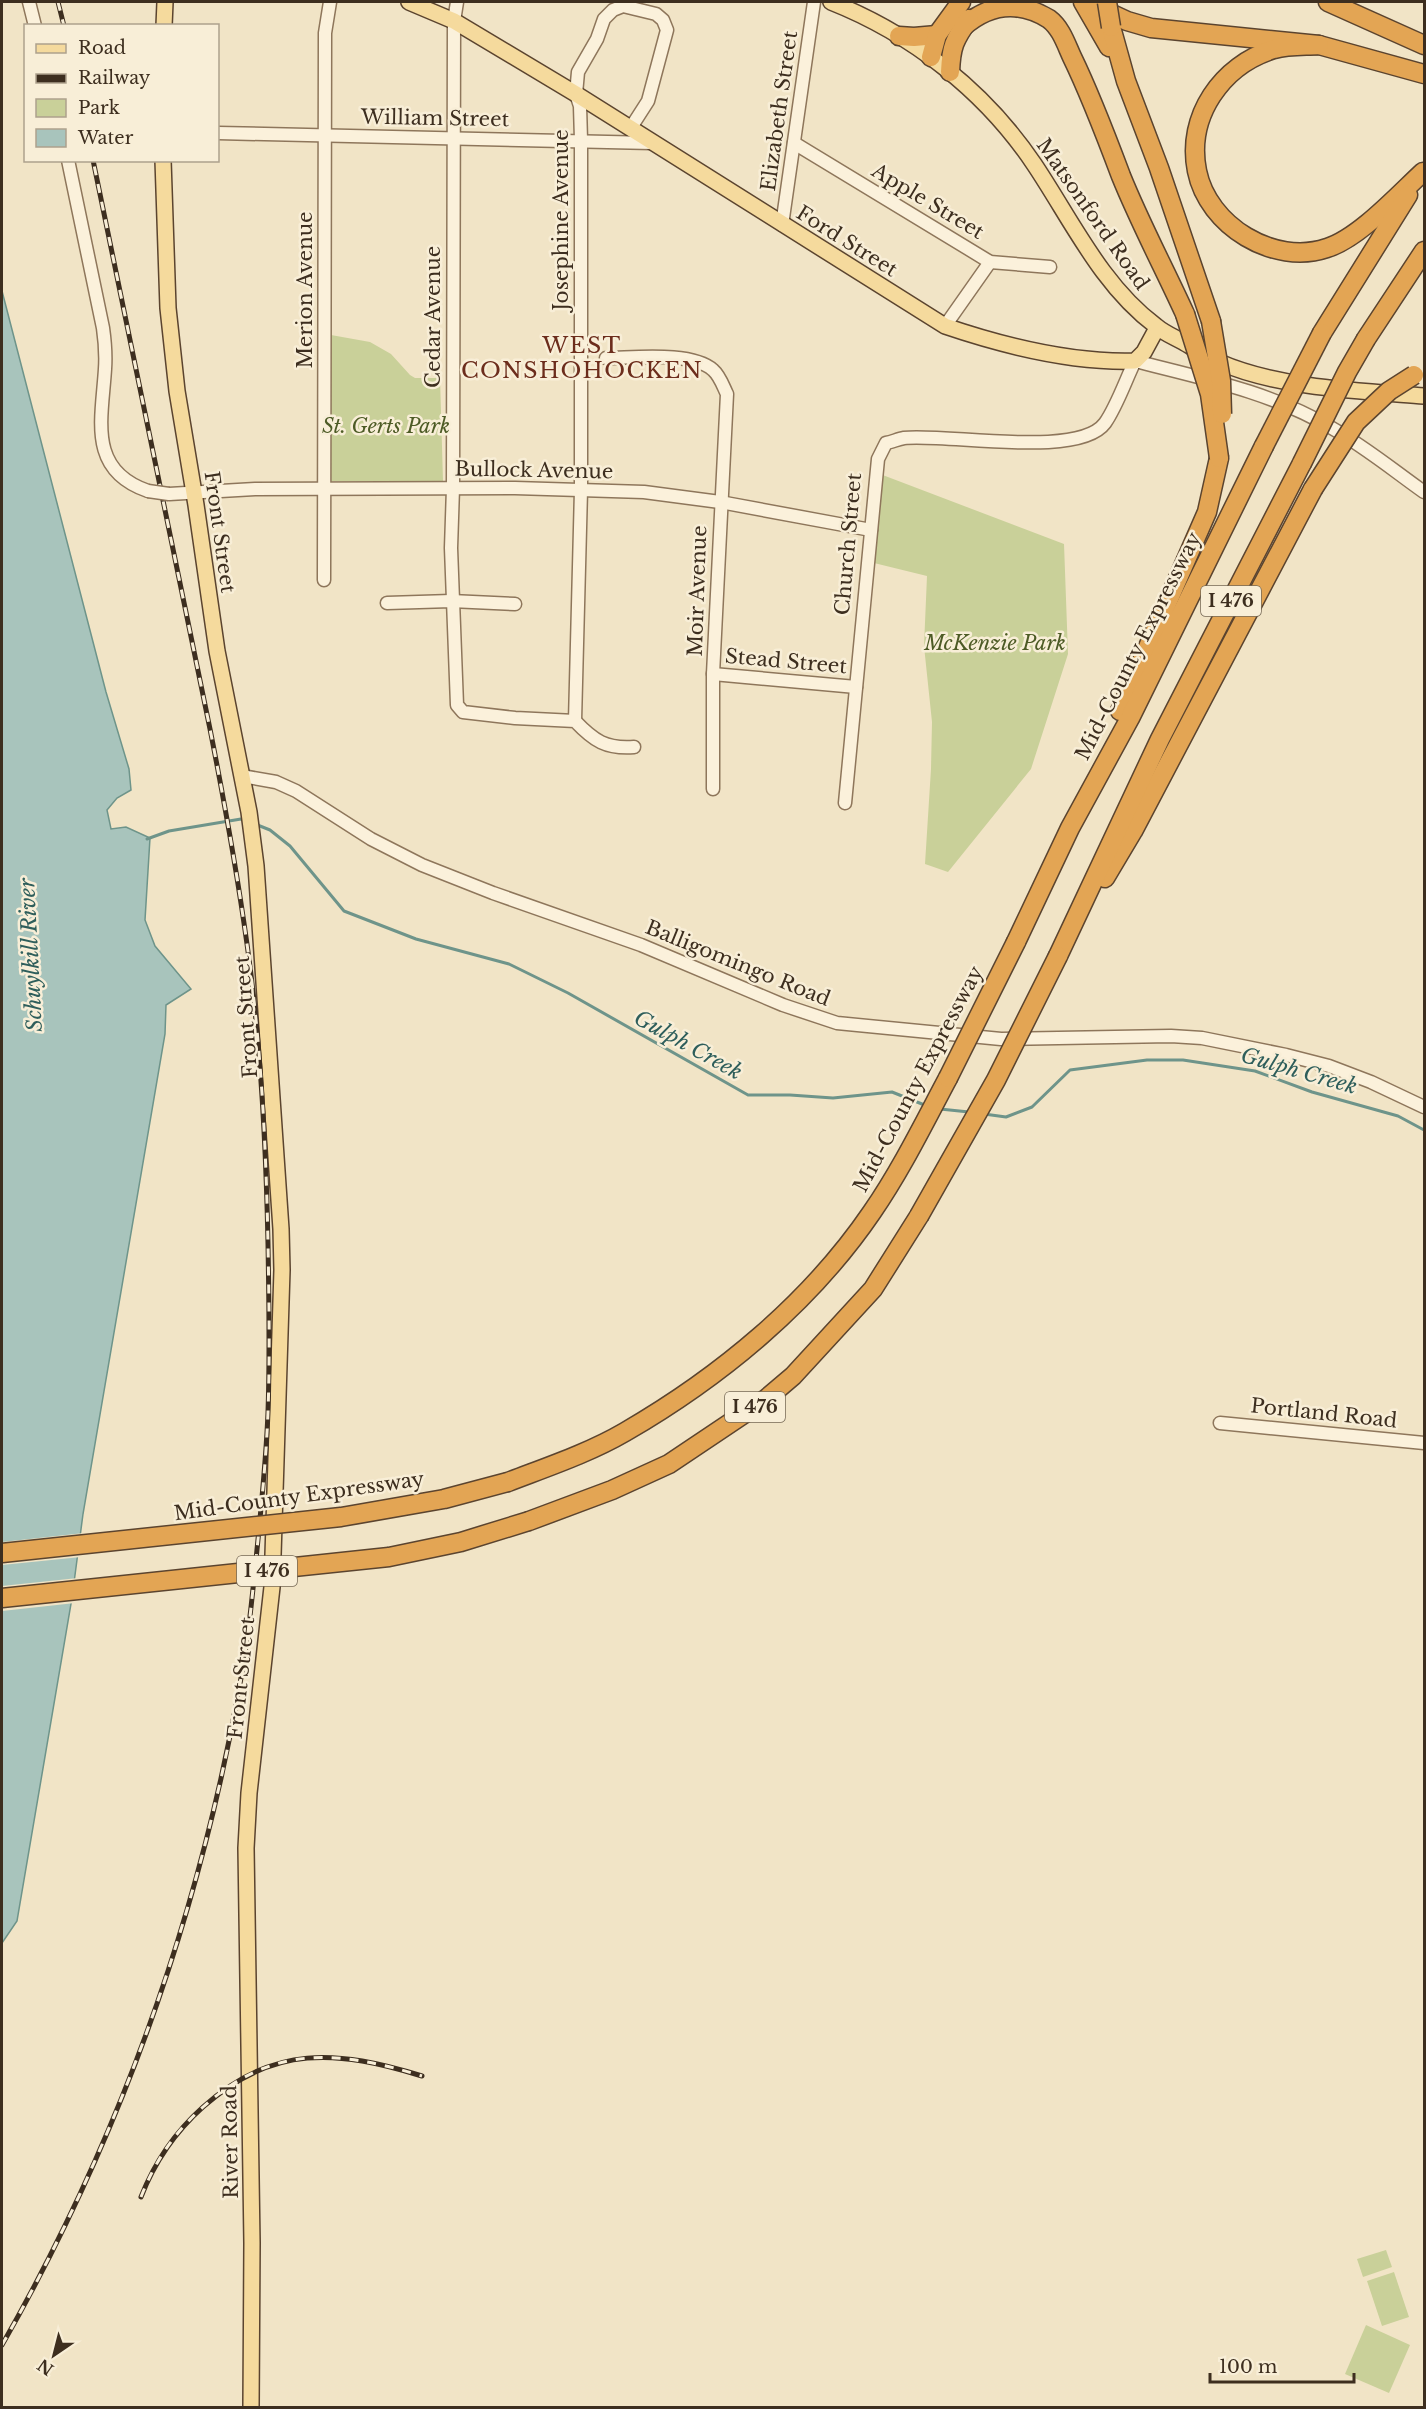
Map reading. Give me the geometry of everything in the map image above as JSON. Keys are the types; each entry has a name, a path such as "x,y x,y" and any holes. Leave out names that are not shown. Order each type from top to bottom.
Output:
{"highway":[{"path":"950,72 951,34 961,2"},
{"path":"931,57 981,2"},
{"path":"1070,828 1207,512 1219,458 1222,417 1221,381 1211,321 1159,168 1126,81 1103,24 1085,2"},
{"path":"1085,2 1127,21 1151,28 1319,45 1425,74"},
{"path":"1103,24 1107,2"},
{"path":"1328,2 1425,45"},
{"path":"899,36 951,34 979,13 991,7 1007,5 1022,6 1038,11 1058,27 1099,116 1122,178 1185,314 1210,394 1219,458"},
{"path":"1347,12 1425,39"},
{"path":"1319,45 1286,46 1262,53 1231,71 1214,90 1198,125 1196,149 1197,173 1210,202 1235,229 1260,245 1279,251 1304,252 1327,248 1351,236 1424,171"},
{"name":"Mid-County Expressway","path":"2,1553 351,1516 444,1499 508,1482 567,1459 624,1432 690,1391 731,1360 791,1307 872,1213 939,1096 1070,828 1130,718 1322,333 1382,233 1424,171"},
{"name":"I 476","path":"2,1598 389,1557 461,1542 529,1521 612,1490 669,1464 766,1399 793,1376 873,1289 920,1216 996,1080 1058,956 1160,738 1347,372 1366,339 1425,251"},
{"path":"1058,956 1134,831 1313,489 1356,422 1389,391 1419,372"}],"main road":[{"path":"164,24 165,2"},
{"name":"Ford Street","path":"409,2 454,21 576,94 945,326 978,337 1048,352 1114,361 1135,361"},
{"name":"Matsonford Road","path":"835,3 899,36 931,57 995,114 1034,163 1064,215 1110,280 1130,305 1157,328 1218,362 1253,374 1347,389 1425,396"},
{"name":"Front Street","path":"163,162 170,335 182,428 194,493 213,632 252,836 259,904 282,1269 272,1587 249,1793 245,1876"},
{"name":"Church Street","path":"1135,361 1144,352 1157,328"},
{"name":"River Road","path":"245,1876 252,2243 251,2408"}],"street":[{"path":"28,2 34,24"},
{"name":"Merion Avenue","path":"324,580 325,33 330,2"},
{"name":"Cedar Avenue","path":"457,2 454,21 451,602 457,705 463,712 515,718 575,721"},
{"name":"Elizabeth Street","path":"782,225 814,2"},
{"name":"Josephine Avenue","path":"575,721 581,490 581,140 580,106 576,94 578,72 597,39 604,19 613,10 623,6 656,14 663,20 667,30 648,101 630,129"},
{"name":"William Street","path":"219,133 652,143"},
{"name":"Apple Street","path":"794,143 990,262 1050,267"},
{"name":"Bullock Avenue","path":"68,162 105,342 101,442 107,458 116,471 134,486 169,494 255,489 453,488 644,492 720,502 871,530"},
{"path":"945,326 990,262"},
{"name":"Moir Avenue","path":"606,358 688,359 706,365 714,371 727,394 713,674 712,789"},
{"name":"Ford Street","path":"1135,361 1240,388 1304,413 1360,445 1425,492"},
{"name":"Church Street","path":"845,803 878,459 886,443 903,438 1011,443 1072,439 1093,435 1105,423 1135,361"},
{"path":"387,603 514,604"},
{"name":"Stead Street","path":"713,674 856,687"},
{"path":"575,721 591,737 604,744 617,748 634,747"},
{"name":"Balligomingo Road","path":"242,776 276,782 290,788 379,844 422,865 493,893 641,945 783,1005 837,1023 1001,1039 1171,1036 1202,1038 1286,1054 1329,1066 1425,1107"},
{"name":"Portland Road","path":"1220,1423 1425,1443"}],"green space":[{"name":"St. Gerts Park","path":"331,335 370,342 391,354 415,378 440,378 443,481 331,481"},
{"name":"McKenzie Park","path":"880,474 1064,544 1068,654 1031,769 948,872 925,864 932,722 924,646 927,576 874,563"},
{"path":"1386,2250 1392,2267 1363,2277 1357,2259"},
{"path":"1394,2272 1409,2317 1382,2326 1367,2281"},
{"path":"1366,2325 1410,2345 1389,2393 1345,2374"}],"water":[{"name":"Schuylkill River","path":"2,291 106,692 129,769 131,790 117,798 107,810 111,829 126,827 150,838 145,920 155,946 191,989 166,1005 165,1034 83,1514 72,1598 17,1921 2,1943"}],"pier":[{"path":"84,1533 81,1557 2,1565 2,1542"},
{"path":"78,1578 75,1603 2,1611 2,1586"}],"waterway":[{"name":"Gulph Creek","path":"147,839 169,831 241,819 246,821"},
{"name":"Gulph Creek","path":"255,824 270,830 290,846 344,911 416,939 509,964 568,993 748,1095 833,1098 892,1092 927,1106"},
{"name":"Gulph Creek","path":"984,1114 1006,1117 1032,1107 1070,1070 1147,1060 1183,1060 1255,1071 1312,1092 1398,1116 1424,1130"},
{"name":"Gulph Creek","path":"940,1109 969,1112"}],"railway":[{"path":"58,2 64,24"},
{"path":"2,2345 44,2267 119,2105 178,1938 203,1852 224,1766 246,1651 261,1511 268,1412 269,1286 264,1131 256,1019 247,944 210,729 93,162"},
{"path":"141,2197 159,2160 183,2127 203,2107 229,2087 255,2072 281,2063 307,2058 334,2058 362,2061 422,2076"}],"district":[{"name":"WEST CONSHOHOCKEN","path":"582,358"}]}
